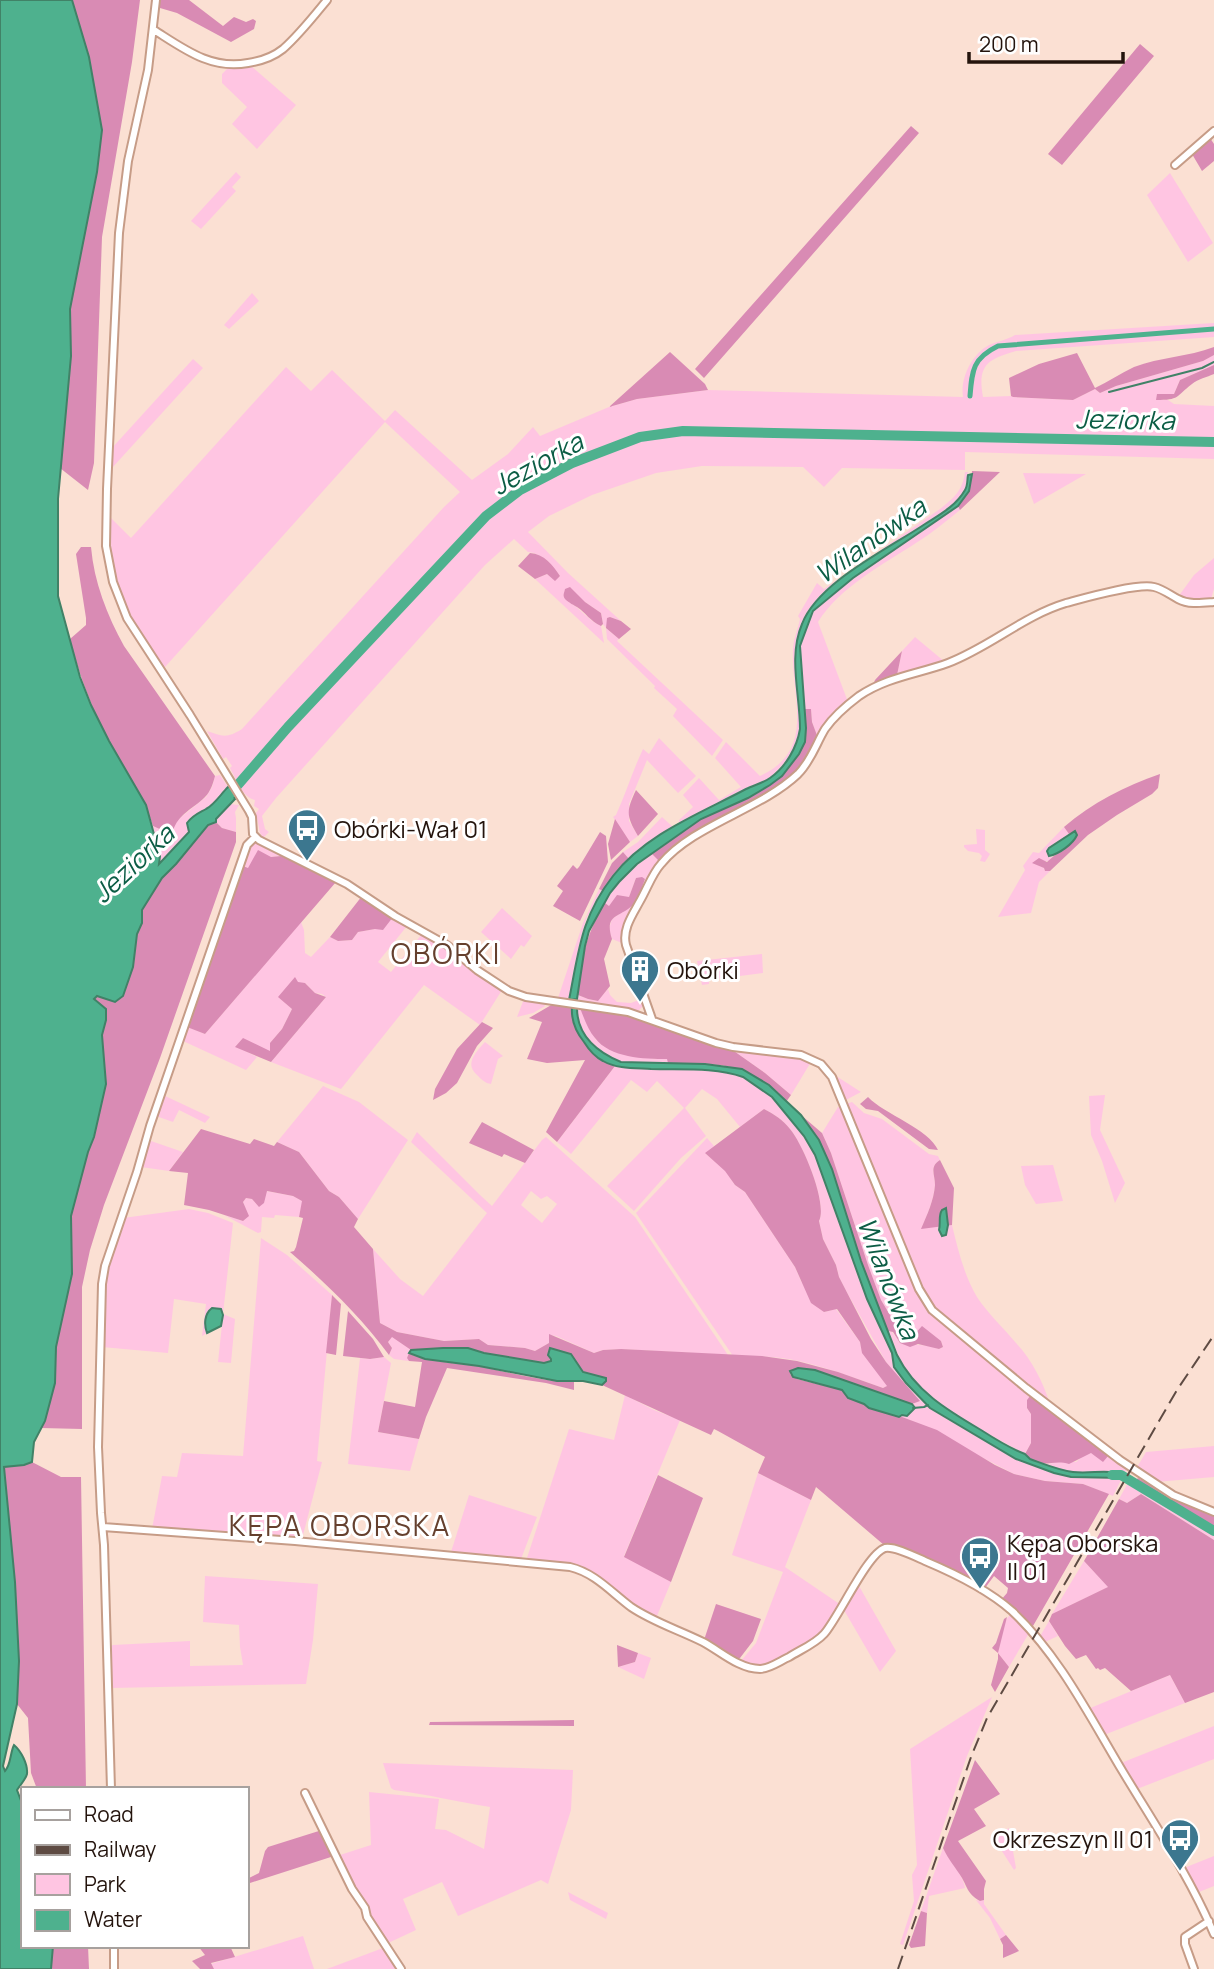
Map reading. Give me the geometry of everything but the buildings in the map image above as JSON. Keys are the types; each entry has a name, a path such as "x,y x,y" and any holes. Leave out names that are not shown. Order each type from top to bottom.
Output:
{"street":[{"path":"156,0 148,70 128,161 119,233 106,546 113,582 127,618 244,803 252,817 253,834 271,847 360,892 395,916 447,945 477,970 509,991 526,997 628,1012 716,1043 801,1055 821,1064 832,1077 919,1289 932,1310 1026,1388 1120,1460 1173,1495 1214,1512"},
{"path":"154,30 192,55 222,64 238,65 263,60 278,53 327,0"},
{"path":"1175,165 1214,131"},
{"path":"652,1019 625,934 628,923 656,871 669,855 692,838 762,800 796,776 807,764 830,723 858,697 890,680 957,659 1033,615 1068,603 1128,588 1149,586 1186,602 1214,602"},
{"path":"111,1787 98,1393 100,1302 105,1266 150,1126 247,845 256,837"},
{"path":"103,1527 308,1542 570,1567 583,1570 643,1614 703,1642 746,1667 761,1669 812,1643 826,1632 880,1552 891,1548 903,1552 981,1588 1012,1612 1034,1635 1068,1682 1183,1871 1214,1934"},
{"path":"305,1793 352,1889 365,1908 367,1917 401,1969"},
{"path":"1194,1969 1185,1937 1209,1921"},
{"path":"114,1948 114,1969"}],"green space":[{"path":"250,65 296,105 257,149 232,124 247,107 222,83 222,74 229,67"},
{"path":"236,172 241,177 232,187 236,191 201,229 191,221"},
{"path":"1170,173 1213,243 1188,262 1147,195"},
{"path":"252,293 259,301 229,329 224,325"},
{"path":"1214,323 1214,337 1016,351 998,357 987,365 983,370 982,386 983,397 1073,400 1095,389 1100,393 1203,361 1214,355 1214,365 1180,380 1174,394 1156,400 1168,400 1174,404 1214,406 1214,459 965,452 965,470 842,468 824,487 803,467 702,466 656,473 592,495 549,516 528,532 621,621 610,617 606,628 601,613 585,602 569,602 601,626 604,643 535,579 547,574 555,580 560,576 547,560 528,552 514,539 485,565 276,798 262,816 265,829 269,832 263,838 256,813 259,809 254,806 255,800 243,791 230,768 232,766 226,757 223,759 207,731 224,736 242,729 460,492 385,422 165,667 160,664 137,628 117,589 109,556 110,517 131,538 286,367 311,391 332,370 385,421 395,410 472,480 508,454 533,427 540,436 609,407 637,399 708,390 963,397 965,375 977,354 989,345 1015,335"},
{"path":"193,359 203,368 112,468 112,448"},
{"path":"965,472 968,472 965,490 952,506 852,571 819,597 809,609 795,652 800,722 798,739 789,758 770,778 679,824 679,820 693,807 683,795 699,778 719,800 741,787 715,758 726,742 760,776 778,765 789,752 797,721 793,650 800,619 798,616 817,583 824,589 940,509 957,493"},
{"path":"1023,473 1086,474 1034,504"},
{"path":"958,505 960,510 933,531 850,587 827,609 818,622 848,702 818,738 811,710 805,709 800,646 813,611 853,578"},
{"path":"1214,558 1214,589 1211,599 1178,597 1194,575"},
{"path":"606,628 723,740 712,756 673,716 677,709 607,639"},
{"path":"915,637 945,662 897,675 902,651"},
{"path":"659,738 696,776 678,793 647,760 629,804 629,821 638,836 630,842 613,817 643,749 649,754"},
{"path":"220,775 228,787 207,809 189,819 190,831 159,866 160,856 153,826 164,831 206,797 215,776"},
{"path":"229,804 239,805 235,812 236,832 222,828 216,822"},
{"path":"662,817 673,827 629,859 623,852 638,842"},
{"path":"1064,827 1069,834 1049,848 1049,856 1052,857 1050,861 1043,861 1038,865 1045,871 1050,871 1039,882 1031,913 998,917 1025,870 1023,866 1033,852 1039,853"},
{"path":"976,829 985,830 985,850 990,854 985,862 980,861 982,856 979,853 968,851 964,847 977,844"},
{"path":"254,843 281,856 271,857 248,868 243,866"},
{"path":"652,854 660,862 625,923 622,943 612,939 609,929 612,919 634,904 645,879 636,878 629,897 609,906 605,903 614,888"},
{"path":"599,889 603,891 587,917 583,930 569,1000 558,998 583,923"},
{"path":"502,908 532,936 511,959 481,932"},
{"path":"393,917 407,926 378,962 391,972 422,934 451,951 502,990 480,1025 424,985 341,1089 271,1062 326,997 315,993 305,983 282,1000 292,1009 282,1029 271,1042 270,1052 243,1039 236,1046 257,1057 246,1070 183,1041 188,1027 205,1034 301,922 305,953 311,957 330,937 338,941 352,940 358,932 375,929"},
{"path":"762,954 763,973 709,980 709,984 702,985 697,961"},
{"path":"608,989 617,1002 631,1003 644,998 646,1003 638,1011 634,1011 582,1003 577,999 578,995 597,1001"},
{"path":"524,999 544,1002 545,1006 533,1013 517,1017"},
{"path":"577,1008 580,1008 596,1040 654,1059 668,1059 668,1063 624,1062 610,1058 589,1041 580,1025"},
{"path":"485,1042 503,1056 498,1059 491,1084 473,1071 471,1062"},
{"path":"731,1049 801,1058 811,1062 791,1095"},
{"path":"615,1066 724,1072 739,1075 761,1087 792,1121 815,1155 867,1299 892,1353 896,1368 913,1391 941,1415 1034,1466 1073,1477 1122,1478 1113,1496 1083,1484 1045,1481 1014,1474 910,1420 899,1417 915,1408 912,1404 919,1401 886,1362 845,1289 823,1239 819,1221 820,1202 807,1160 790,1129 771,1113 764,1109 740,1127 717,1099 702,1089 685,1108 706,1136 681,1158 634,1211 607,1186 684,1108 657,1081 647,1092 631,1080 571,1154 557,1142"},
{"path":"833,1074 861,1092 844,1101"},
{"path":"323,1086 359,1102 408,1140 358,1219 339,1197 329,1191 299,1152 277,1142"},
{"path":"163,1095 210,1117 205,1123 179,1110 173,1122 156,1116"},
{"path":"1105,1095 1100,1130 1125,1183 1115,1203 1091,1135 1089,1096"},
{"path":"852,1102 864,1113 882,1119 929,1154 938,1156 940,1160 934,1168 933,1196 922,1228 952,1225 972,1289 1027,1357 1050,1404 936,1310 926,1297 846,1104"},
{"path":"838,1107 841,1107 924,1305 1030,1396 1027,1408 1031,1414 1031,1443 1025,1454 954,1415 917,1386 904,1369 888,1331 892,1332 900,1343 939,1349 943,1347 941,1341 916,1334 912,1337 893,1320 881,1300 822,1133"},
{"path":"417,1132 492,1206 546,1137 635,1217 728,1355 621,1349 594,1353 549,1335 549,1343 535,1351 488,1345 479,1339 444,1341 397,1332 380,1323 373,1249 400,1279 423,1296 487,1213 411,1142","holes":["531,1191 541,1199 547,1196 557,1204 542,1223 521,1205"]},
{"path":"707,1138 714,1146 706,1154 745,1192 795,1267 801,1281 824,1312 836,1309 860,1342 863,1353 888,1386 883,1388 791,1359 733,1356 636,1213"},
{"path":"148,1140 183,1152 169,1171 141,1167"},
{"path":"1053,1165 1063,1201 1036,1204 1025,1185 1021,1166"},
{"path":"266,1191 293,1196 303,1201 299,1217 262,1217 261,1232 258,1233 224,1215 243,1221 248,1216 243,1202 246,1198 252,1199 259,1206"},
{"path":"189,1209 233,1223 223,1314 235,1319 231,1363 218,1362 223,1315 221,1309 209,1311 205,1319 207,1333 202,1336 206,1304 174,1299 168,1353 102,1347 104,1280 123,1218"},
{"path":"261,1238 287,1255 332,1295 317,1461 322,1462 302,1539 152,1529 162,1476 177,1477 182,1453 243,1456"},
{"path":"392,1336 411,1350 407,1358 409,1361 394,1359 389,1355 392,1348 388,1342"},
{"path":"384,1357 391,1363 378,1432 419,1439 410,1471 348,1464 360,1358"},
{"path":"625,1395 680,1420 624,1556 671,1582 655,1617 636,1607 610,1584 585,1569 574,1565 526,1561 569,1429 614,1440"},
{"path":"1214,1446 1214,1477 1156,1482 1136,1469 1146,1452"},
{"path":"1091,1453 1109,1455 1127,1469 1124,1474 1109,1471 1085,1473 1045,1465 1059,1461 1076,1462"},
{"path":"758,1473 811,1500 785,1567 841,1605 825,1630 806,1646 772,1662 750,1664 741,1661 756,1643 783,1572 732,1555"},
{"path":"1130,1479 1214,1529 1214,1540 1141,1494 1127,1503 1119,1499"},
{"path":"469,1495 537,1517 521,1559 451,1552"},
{"path":"1084,1561 1109,1587 1052,1614"},
{"path":"205,1576 318,1584 306,1684 112,1688 113,1645 190,1641 190,1666 243,1665 239,1625 203,1622"},
{"path":"859,1586 896,1651 880,1672 844,1610"},
{"path":"1011,1614 1029,1633 1009,1667 998,1653 1003,1627"},
{"path":"1049,1621 1058,1636 1045,1642 1039,1638"},
{"path":"638,1653 651,1658 644,1679 618,1667 635,1662"},
{"path":"1170,1675 1185,1703 1104,1735 1088,1709"},
{"path":"992,1697 967,1756 903,1945 900,1944 914,1901 912,1875 917,1865 910,1749"},
{"path":"1214,1726 1214,1759 1137,1789 1121,1763"},
{"path":"383,1763 573,1770 571,1810 548,1884 541,1880 458,1916 442,1882 403,1899 416,1930 386,1944 354,1890 340,1855 371,1845 369,1792 439,1799 435,1829 446,1830 484,1849 490,1807 394,1790"},
{"path":"1009,1828 1016,1868 1014,1870 993,1837"},
{"path":"943,1848 965,1888 929,1896 927,1913 921,1911"},
{"path":"1214,1856 1214,1886 1199,1892 1184,1868"},
{"path":"568,1892 608,1913 606,1919 570,1900"},
{"path":"976,1900 984,1900 984,1904 1006,1935 1000,1939 990,1918"},
{"path":"303,1936 314,1969 214,1969 211,1964"},
{"path":"383,1948 397,1969 327,1969"}],"shaded area":[{"path":"72,0 140,0 102,237 94,463 88,490 60,468 71,356 70,309 97,172 102,130 89,57"},
{"path":"159,0 189,0 223,26 234,17 246,22 253,19 256,21 254,29 231,42 177,13 160,8"},
{"path":"1140,44 1154,56 1062,165 1048,154"},
{"path":"911,126 919,133 704,378 695,369"},
{"path":"1210,138 1214,144 1214,161 1202,171 1192,154"},
{"path":"1214,347 1214,355 1203,361 1100,393 1095,389 1073,400 1011,396 1009,378 1039,364 1077,353 1095,388 1134,367"},
{"path":"670,352 705,384 708,390 637,399 609,407"},
{"path":"1214,365 1214,374 1194,382 1177,397 1156,400 1157,394 1174,394 1180,380"},
{"path":"972,471 1000,472 960,510 958,506 968,490"},
{"path":"81,547 91,547 102,598 124,646 215,776 207,795 182,816 173,831 164,831 153,826 139,793 102,728 77,665 70,639 86,625 76,554"},
{"path":"530,553 544,558 560,576 555,581 547,574 535,579 518,566"},
{"path":"570,587 601,613 601,626 565,599 565,589"},
{"path":"610,617 631,629 619,639 606,628 607,618"},
{"path":"902,651 897,675 873,685 875,680"},
{"path":"805,709 811,709 818,738 810,753 788,778 762,797 703,830 660,862 652,854 701,819 748,798 799,754 805,742"},
{"path":"1160,774 1158,788 1152,794 1088,835 1050,871 1032,863 1039,858 1047,862 1056,854 1075,831 1069,834 1064,827 1086,810 1134,784"},
{"path":"636,790 658,814 638,836 629,813"},
{"path":"615,819 630,842 611,860 608,844"},
{"path":"216,822 222,828 236,832 236,842 90,1250 82,1287 82,1429 41,1428 55,1383 56,1347 72,1274 71,1216 106,1084 102,1035 106,1009 94,999 133,967 142,910 162,878 208,825"},
{"path":"600,832 606,836 608,862 580,921 553,906 563,891 557,886 573,865 577,869 579,867"},
{"path":"258,850 271,857 281,856 336,882 205,1034 187,1027 243,866 248,868"},
{"path":"623,852 629,859 603,891 599,889 612,863"},
{"path":"636,878 645,879 635,903 611,921 612,939 604,959 610,986 598,1001 578,995 581,970 593,924 605,903 609,906 617,895 629,897"},
{"path":"362,896 393,917 383,930 358,932 352,940 338,941 330,937"},
{"path":"295,977 315,993 326,997 271,1062 235,1047 243,1038 270,1051 270,1043 282,1029 292,1009 278,997"},
{"path":"553,1004 572,1007 574,1026 604,1061 615,1066 557,1142 546,1132 585,1060 547,1063 527,1059 542,1022 529,1018"},
{"path":"580,1008 638,1018 731,1049 791,1095 786,1102 759,1079 732,1068 668,1063 667,1059 638,1058 609,1050 601,1045 588,1028"},
{"path":"482,1022 493,1028 477,1046 457,1083 433,1100 435,1089 457,1049"},
{"path":"868,1097 884,1110 926,1135 938,1150 929,1149 878,1111 866,1109 860,1104"},
{"path":"764,1109 784,1123 801,1147 817,1188 823,1239 839,1277 886,1362 920,1401 912,1404 901,1401 814,1370 793,1369 790,1374 797,1379 842,1390 848,1398 869,1408 937,1430 1014,1474 1045,1481 1083,1484 1109,1494 1033,1626 1027,1624 1001,1600 1008,1588 994,1576 985,1588 908,1552 884,1545 816,1487 811,1500 758,1473 765,1457 714,1429 711,1435 602,1385 606,1378 583,1372 571,1354 544,1363 468,1348 411,1350 392,1337 388,1342 392,1348 389,1355 342,1301 290,1252 296,1247 303,1218 299,1217 302,1201 293,1196 267,1191 264,1203 259,1207 252,1199 246,1198 243,1202 249,1216 243,1221 184,1205 188,1173 169,1171 201,1129 250,1144 254,1139 274,1146 277,1142 299,1152 329,1191 339,1197 358,1219 354,1227 373,1249 380,1323 397,1332 444,1341 479,1339 488,1345 535,1351 549,1343 549,1334 594,1353 621,1349 762,1356 797,1361 883,1388 887,1386 862,1353 860,1342 837,1309 824,1312 811,1303 795,1267 745,1192 705,1153"},
{"path":"801,1115 822,1133 831,1153 868,1265 881,1300 893,1320 912,1337 922,1326 941,1341 943,1347 939,1349 918,1344 910,1347 900,1343 893,1332 888,1331 861,1261 832,1169 819,1140"},
{"path":"482,1122 534,1150 525,1163 469,1143"},
{"path":"940,1160 954,1188 952,1225 921,1229 933,1196 934,1168"},
{"path":"332,1295 341,1304 336,1355 326,1353"},
{"path":"348,1311 373,1339 384,1357 370,1359 343,1356"},
{"path":"409,1353 433,1360 538,1379 574,1382 574,1390 546,1383 447,1368 419,1439 378,1432 384,1401 415,1407 422,1362 409,1361"},
{"path":"1030,1396 1109,1455 1103,1462 1091,1453 1069,1464 1042,1463 1031,1459 1025,1454 1031,1443 1031,1414 1027,1408"},
{"path":"32,1462 61,1477 81,1477 86,1787 36,1787 31,1773 28,1718 17,1704 19,1661 4,1467"},
{"path":"658,1475 703,1498 671,1582 624,1557"},
{"path":"1138,1478 1174,1498 1214,1515 1214,1529 1135,1481"},
{"path":"1141,1494 1214,1540 1214,1692 1185,1703 1170,1675 1131,1691 1105,1668 1096,1669 1086,1655 1076,1659 1049,1621 1052,1614 1108,1587 1084,1561 1119,1499 1127,1503"},
{"path":"716,1604 761,1619 753,1641 740,1658 737,1659 704,1640"},
{"path":"1007,1617 998,1653 992,1648"},
{"path":"617,1645 638,1653 635,1662 618,1667"},
{"path":"998,1653 1009,1667 995,1692 991,1685"},
{"path":"574,1720 574,1726 429,1725 430,1722"},
{"path":"975,1760 1000,1794 974,1809 986,1826 958,1841 986,1881 984,1900 980,1901 969,1891 943,1848"},
{"path":"322,1830 334,1856 248,1884 248,1878 259,1873 268,1847"},
{"path":"921,1911 927,1913 925,1946 911,1948 909,1945"},
{"path":"1006,1935 1019,1951 1003,1958 1000,1939"},
{"path":"53,1948 88,1948 89,1969 51,1969"},
{"path":"200,1948 231,1948 235,1957 211,1963 214,1969 200,1969 192,1961 205,1955"}],"water":[{"path":"0,0 72,0 89,57 102,130 97,172 70,309 71,356 58,499 58,596 80,677 91,705 146,805 160,856 159,864 189,832 187,823 196,814 212,805 228,787 235,799 216,822 208,825 162,878 142,910 133,967 123,996 115,1002 97,996 94,999 106,1009 102,1035 106,1084 71,1216 72,1274 56,1347 55,1383 45,1421 34,1442 32,1462 4,1467 15,1582 19,1661 17,1704 3,1766 5,1771 14,1745 24,1758 27,1770 17,1790 21,1801 21,1948 53,1948 51,1969 0,1969"},
{"path":"972,474 969,491 958,506 853,578 813,611 800,646 806,728 805,742 799,754 782,776 770,785 701,819 637,864 619,882 589,931 577,999 569,1000 588,920 602,891 626,861 657,836 767,780 790,756 800,729 796,649 802,624 810,609 838,580 952,505 965,490 968,475"},
{"path":"1075,831 1077,835 1069,845 1049,856 1049,848"},
{"path":"572,1007 577,1008 580,1026 590,1041 621,1062 705,1064 742,1069 769,1085 801,1115 819,1140 832,1169 861,1261 897,1355 913,1379 944,1407 1030,1459 1073,1472 1124,1474 1122,1478 1071,1477 1054,1473 1016,1459 930,1408 894,1367 892,1353 867,1299 815,1155 804,1136 772,1097 743,1077 732,1074 626,1068 608,1064 595,1055 581,1038 573,1021"},
{"path":"946,1208 948,1225 946,1235 942,1236 939,1230 940,1215"},
{"path":"212,1308 221,1309 221,1326 207,1333 205,1320"},
{"path":"468,1348 544,1363 551,1361 548,1355 550,1348 571,1354 583,1372 606,1378 606,1381 602,1385 583,1381 557,1381 425,1359 409,1353 411,1350"},
{"path":"798,1368 815,1370 912,1404 915,1408 907,1416 899,1417 869,1408 848,1398 842,1390 793,1377 790,1371"}],"waterway":[{"path":"970,396 975,366 983,355 998,346 1214,329"},
{"path":"1109,392 1202,368 1214,362"},
{"name":"Jeziorka","path":"223,802 288,727 486,516 520,490 572,463 640,437 683,431 1214,442"},
{"path":"913,1408 928,1405"},
{"name":"Wilanówka","path":"1112,1475 1121,1475 1214,1531"}],"railway":[{"path":"898,1969 987,1718 1177,1390 1214,1335"}],"place":[{"name":"Obórki-Wał 01","path":"307,862"},
{"name":"Obórki","path":"640,1003"},
{"name":"Kępa Oborska II 01","path":"980,1590"},
{"name":"Okrzeszyn II 01","path":"1180,1872"}],"district":[{"name":"OBÓRKI","path":"446,953"},
{"name":"KĘPA OBORSKA","path":"340,1525"}]}
